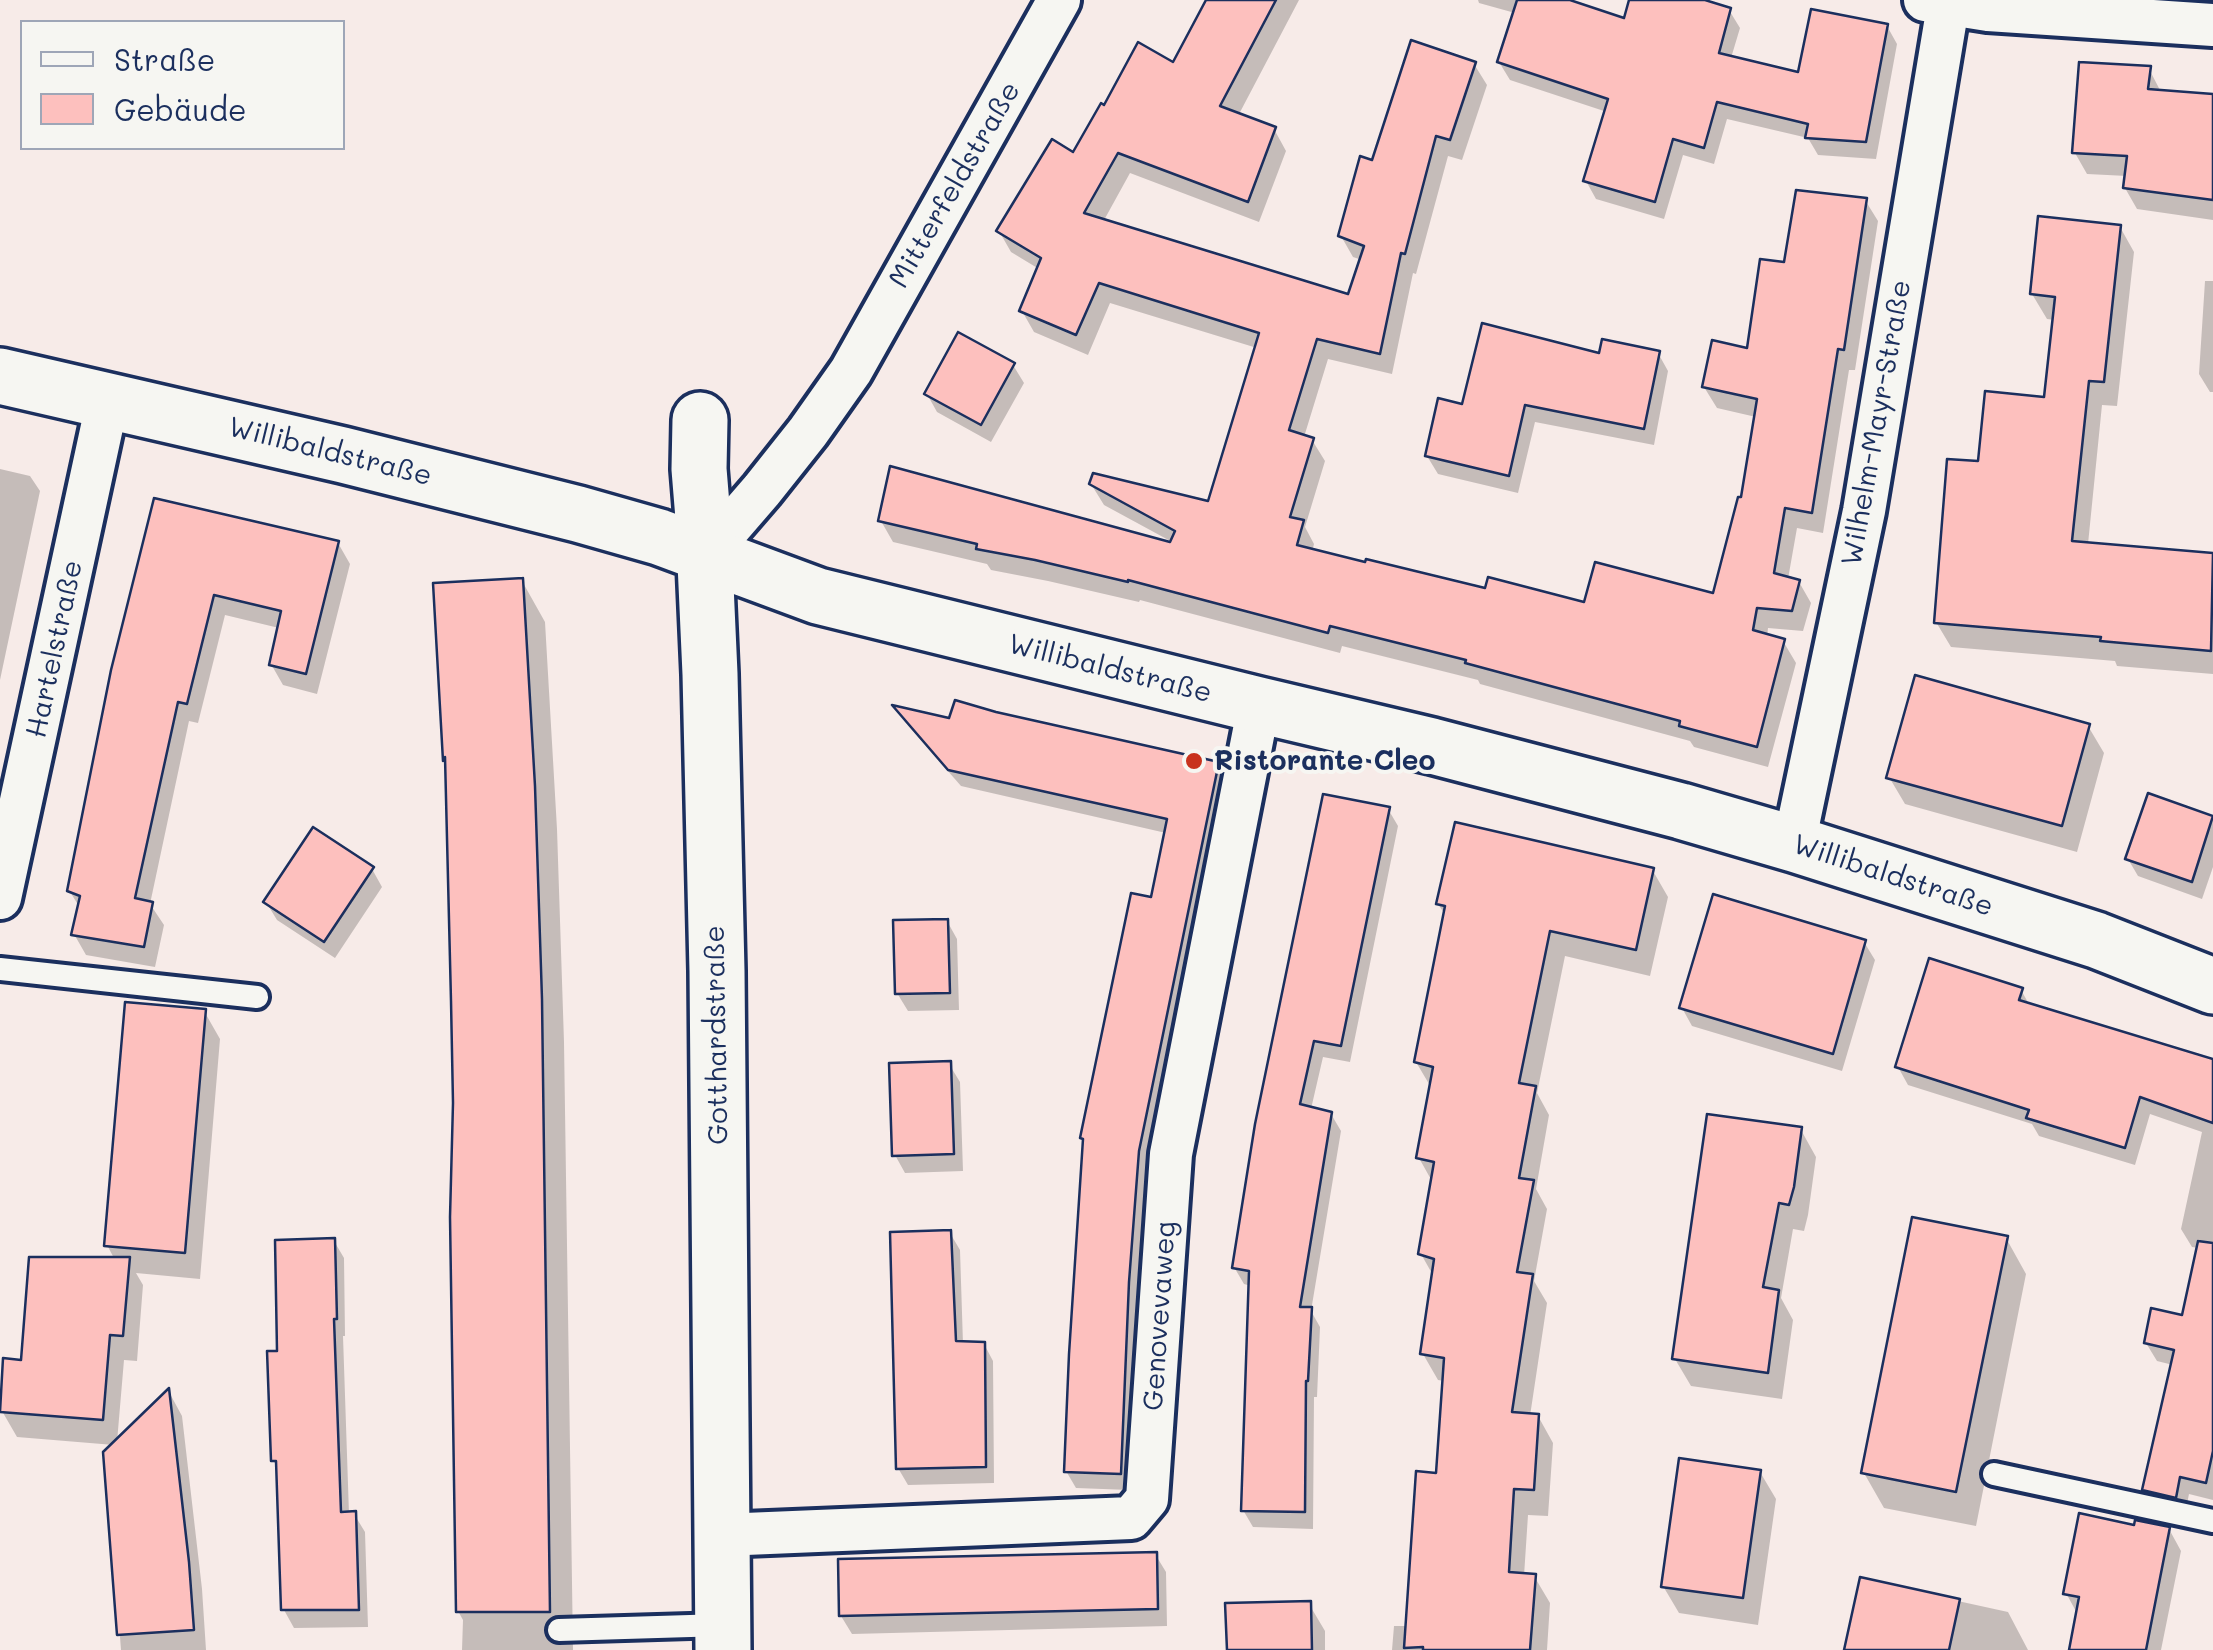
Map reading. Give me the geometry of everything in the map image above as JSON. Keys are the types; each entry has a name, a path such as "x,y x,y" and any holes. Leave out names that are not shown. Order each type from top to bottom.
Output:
{"street":[{"name":"Mitterfeldstraße","path":"705,556 762,490 851,371 1059,0"},
{"path":"1940,1 1988,10 2213,25"},
{"name":"Wilhelm-Mayr-Straße","path":"1794,844 1864,511 1940,1"},
{"name":"Willibaldstraße","path":"0,376 578,514 659,537 818,596 1432,746 1680,811 2096,940 2213,986"},
{"name":"Hartelstraße","path":"0,898 108,399"},
{"name":"Gotthardstraße","path":"700,420 698,469 705,556 717,971 723,1637"},
{"name":"Genovevaweg","path":"721,1536 1131,1518 1147,1500 1171,1154 1259,706"}],"lane":[{"path":"0,969 257,998"},
{"path":"1994,1474 2213,1521"},
{"path":"560,1630 723,1637"}],"building":[{"path":"1206,0 1276,0 1220,106 1276,127 1248,202 1118,153 1084,213 1348,294 1364,246 1338,236 1360,156 1372,160 1411,40 1476,62 1450,140 1436,136 1405,254 1401,253 1380,354 1317,339 1289,430 1314,438 1290,517 1304,520 1297,545 1485,588 1488,577 1584,602 1595,562 1713,593 1741,497 1757,399 1702,387 1712,340 1747,348 1760,259 1784,262 1796,190 1867,198 1844,350 1838,349 1812,513 1785,508 1774,573 1800,580 1792,611 1757,608 1753,630 1785,639 1757,747 1679,726 1680,721 1465,663 1466,660 1330,626 1328,633 1128,580 976,549 977,544 878,521 890,466 1170,542 1175,531 1089,484 1093,473 1208,501 1259,333 1099,283 1076,335 1019,311 1041,258 996,231 1052,139 1073,152 1138,42 1173,62"},
{"path":"1517,0 1570,0 1624,18 1629,0 1705,0 1731,8 1719,53 1798,72 1811,9 1888,24 1866,142 1805,138 1808,124 1717,102 1704,148 1673,139 1655,202 1583,181 1608,99 1497,62"},
{"path":"2079,62 2151,66 2148,89 2213,94 2213,200 2123,188 2127,156 2072,153"},
{"path":"2038,216 2121,225 2104,382 2089,381 2072,541 2213,553 2211,651 1934,623 1947,459 1978,461 1985,391 2044,397 2055,297 2030,294"},
{"path":"1482,323 1599,353 1602,339 1660,351 1644,429 1525,405 1509,476 1425,456 1438,398 1462,404"},
{"path":"958,332 1015,363 981,425 924,394"},
{"path":"154,498 339,541 306,674 269,665 281,611 214,595 187,704 178,702 135,898 153,902 144,947 71,935 80,896 67,891 111,670"},
{"path":"523,578 542,999 550,1612 456,1612 451,1001 445,757 443,761 433,583"},
{"path":"1915,675 2090,724 2062,826 1886,778"},
{"path":"955,700 1219,762 1139,1151 1121,1474 1064,1472 1083,1139 1080,1138 1131,893 1151,897 1167,819 948,770 892,705 949,718"},
{"path":"2148,793 2213,816 2192,882 2125,859"},
{"path":"1323,794 1390,807 1341,1046 1314,1041 1300,1104 1332,1112 1300,1307 1312,1307 1306,1381 1305,1512 1241,1511 1249,1271 1232,1268 1255,1124"},
{"path":"1455,822 1654,868 1636,950 1550,931 1519,1083 1536,1086 1519,1178 1534,1180 1517,1272 1533,1274 1512,1412 1539,1414 1534,1490 1514,1489 1509,1572 1536,1574 1530,1650 1404,1648 1416,1471 1436,1473 1444,1358 1420,1354 1434,1259 1418,1254 1434,1162 1416,1158 1433,1067 1414,1062 1445,906 1436,904"},
{"path":"313,827 374,867 324,942 263,902"},
{"path":"1713,894 1866,940 1833,1054 1679,1008"},
{"path":"948,919 950,993 895,994 893,920"},
{"path":"1929,958 2023,988 2019,1000 2213,1059 2213,1123 2140,1097 2125,1148 2026,1118 2029,1110 1895,1067"},
{"path":"125,1002 206,1009 185,1253 104,1246"},
{"path":"951,1061 954,1154 892,1156 889,1063"},
{"path":"1707,1114 1802,1127 1794,1187 1789,1205 1779,1203 1763,1287 1779,1290 1768,1373 1672,1359"},
{"path":"1912,1217 2008,1236 1956,1492 1861,1473"},
{"path":"951,1230 956,1341 985,1342 986,1467 896,1469 890,1232"},
{"path":"335,1238 341,1512 356,1511 359,1610 281,1610 276,1461 271,1461 267,1351 277,1351 275,1240"},
{"path":"2198,1241 2213,1243 2213,1451 2206,1483 2180,1477 2176,1498 2142,1490 2174,1350 2144,1343 2151,1308 2182,1315"},
{"path":"29,1257 130,1257 123,1336 110,1335 103,1420 0,1412 3,1358 21,1360"},
{"path":"169,1388 194,1630 117,1635 103,1452"},
{"path":"1679,1458 1761,1470 1743,1598 1661,1587"},
{"path":"2079,1513 2134,1525 2135,1520 2170,1527 2146,1650 2069,1650 2079,1597 2063,1594"},
{"path":"1157,1552 1158,1609 839,1616 838,1559"},
{"path":"1860,1577 1960,1599 1949,1650 1844,1650"},
{"path":"1311,1601 1312,1650 1227,1650 1225,1603"}],"place":[{"name":"Ristorante Cleo","path":"1194,761"}]}
